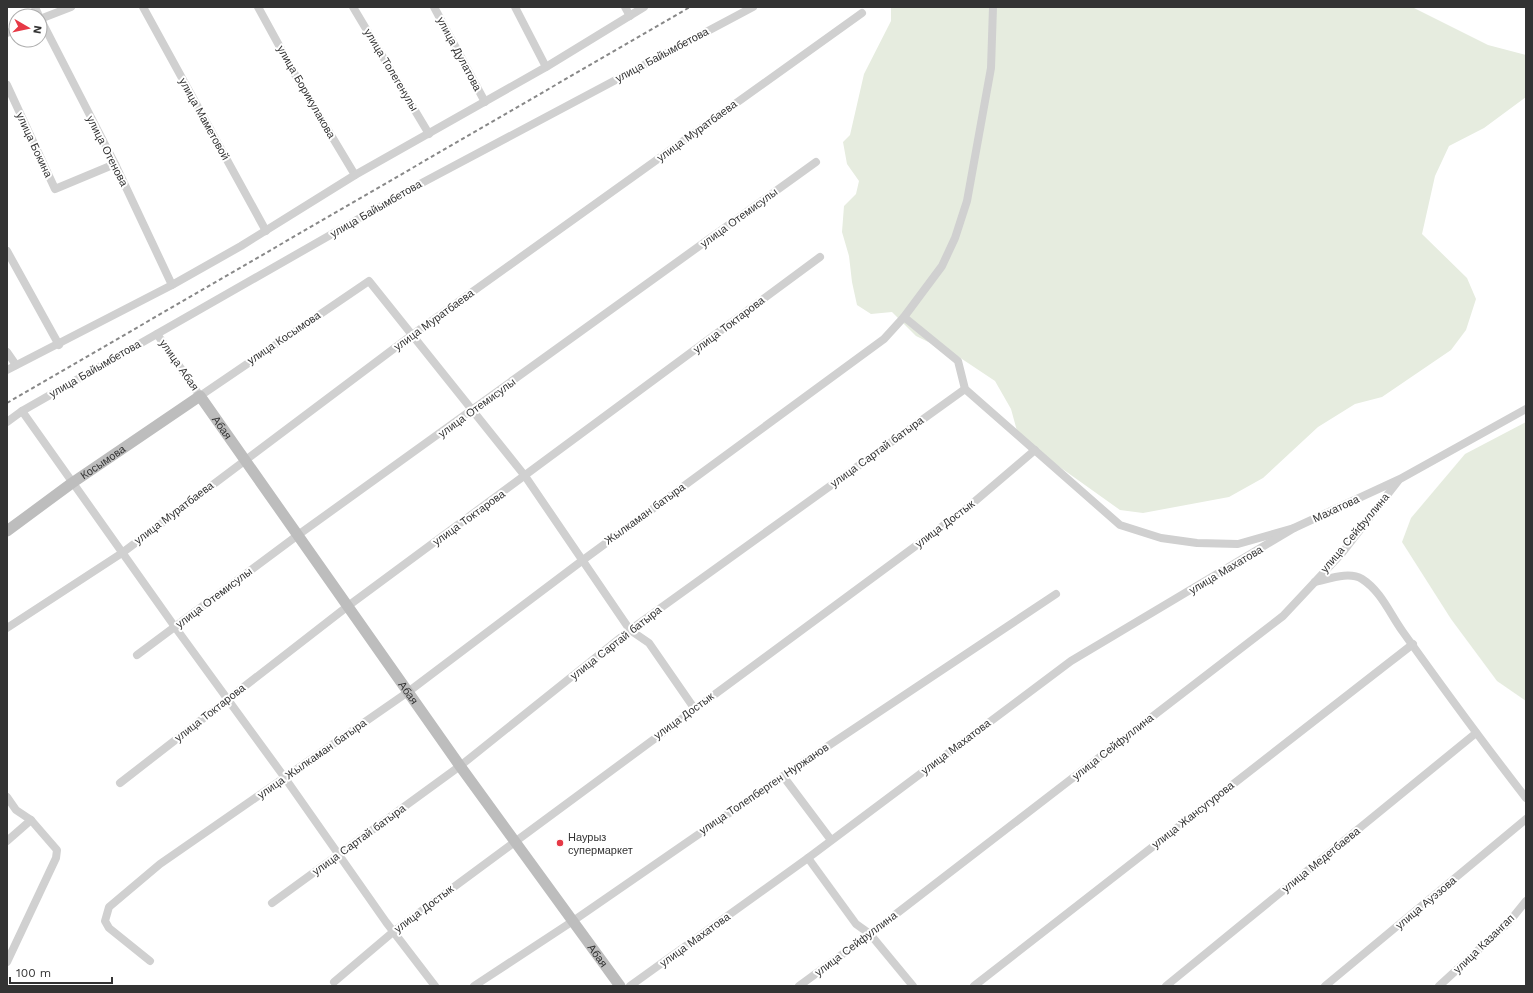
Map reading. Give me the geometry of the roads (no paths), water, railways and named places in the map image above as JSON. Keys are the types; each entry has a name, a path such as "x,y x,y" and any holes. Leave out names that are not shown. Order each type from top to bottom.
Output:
{"street":[{"path":"48,15 71,7"},
{"name":"улица Маметовой","path":"142,7 266,231"},
{"name":"улица Борикулакова","path":"258,7 298,80 355,176"},
{"name":"улица Толегенулы","path":"353,7 429,134"},
{"name":"улица Дулатова","path":"434,7 485,102"},
{"path":"515,7 546,67"},
{"path":"625,7 630,16"},
{"path":"7,370 172,285 266,231 355,176 546,67 644,7"},
{"name":"улица Байымбетова","path":"7,422 22,411 418,185 753,7"},
{"name":"Жылкаман батыра","path":"408,692 583,560 884,339 904,317 942,266 955,238 967,201 991,68 993,7"},
{"name":"улица Муратбаева","path":"7,628 122,552 412,335 862,13"},
{"name":"улица Отенова","path":"48,34 115,164 172,285"},
{"name":"улица Бокина","path":"7,85 55,190 115,164"},
{"name":"улица Отемисулы","path":"138,655 298,535 473,411 816,162"},
{"path":"7,251 58,345"},
{"name":"улица Токтарова","path":"120,783 348,606 820,257"},
{"name":"улица Косымова","path":"200,396 369,281 412,335"},
{"path":"904,317 958,361 965,389 1120,525 1161,538 1197,543 1238,544 1294,528"},
{"name":"улица Абая","path":"157,334 200,396"},
{"path":"412,335 525,476 630,630 649,643 694,708"},
{"path":"7,352 16,365"},
{"name":"улица Сартай батыра","path":"272,903 460,766 630,630 965,389"},
{"name":"Абая","path":"200,396 460,766 620,986"},
{"name":"Косымова","path":"7,531 72,483 200,396"},
{"name":"Махатова","path":"1294,528 1400,479 1526,409"},
{"path":"22,411 175,628 228,698 285,778 393,932 435,986"},
{"name":"улица Достык","path":"334,982 393,932 514,841 967,508 1035,450"},
{"name":"улица Сейфуллина","path":"799,986 870,934 1283,616 1342,553 1400,479"},
{"name":"улица Махатова","path":"630,986 808,858 1071,661 1294,528"},
{"path":"1315,582 1345,575 1361,578 1378,593 1412,644 1476,733 1526,798"},
{"name":"улица Толепберген Нуржанов","path":"474,986 573,921 782,776 1056,594"},
{"name":"улица Жансугурова","path":"974,986 1412,644"},
{"name":"улица Жылкаман батыра","path":"150,962 109,928 105,921 107,911 126,891 160,864 408,692"},
{"name":"улица Медетбаева","path":"1166,986 1476,733"},
{"path":"782,776 831,840"},
{"path":"7,797 16,810 31,820 57,850 56,858 7,962"},
{"name":"улица Ауэзова","path":"1325,986 1526,819"},
{"path":"7,841 31,820"},
{"path":"808,858 856,924 870,934 913,986"},
{"name":"улица Казангап","path":"1440,986 1509,922 1526,901"}],"railway":[{"path":"7,403 690,7"}],"place":[{"name":"Наурыз супермаркет","path":"560,843"}]}
